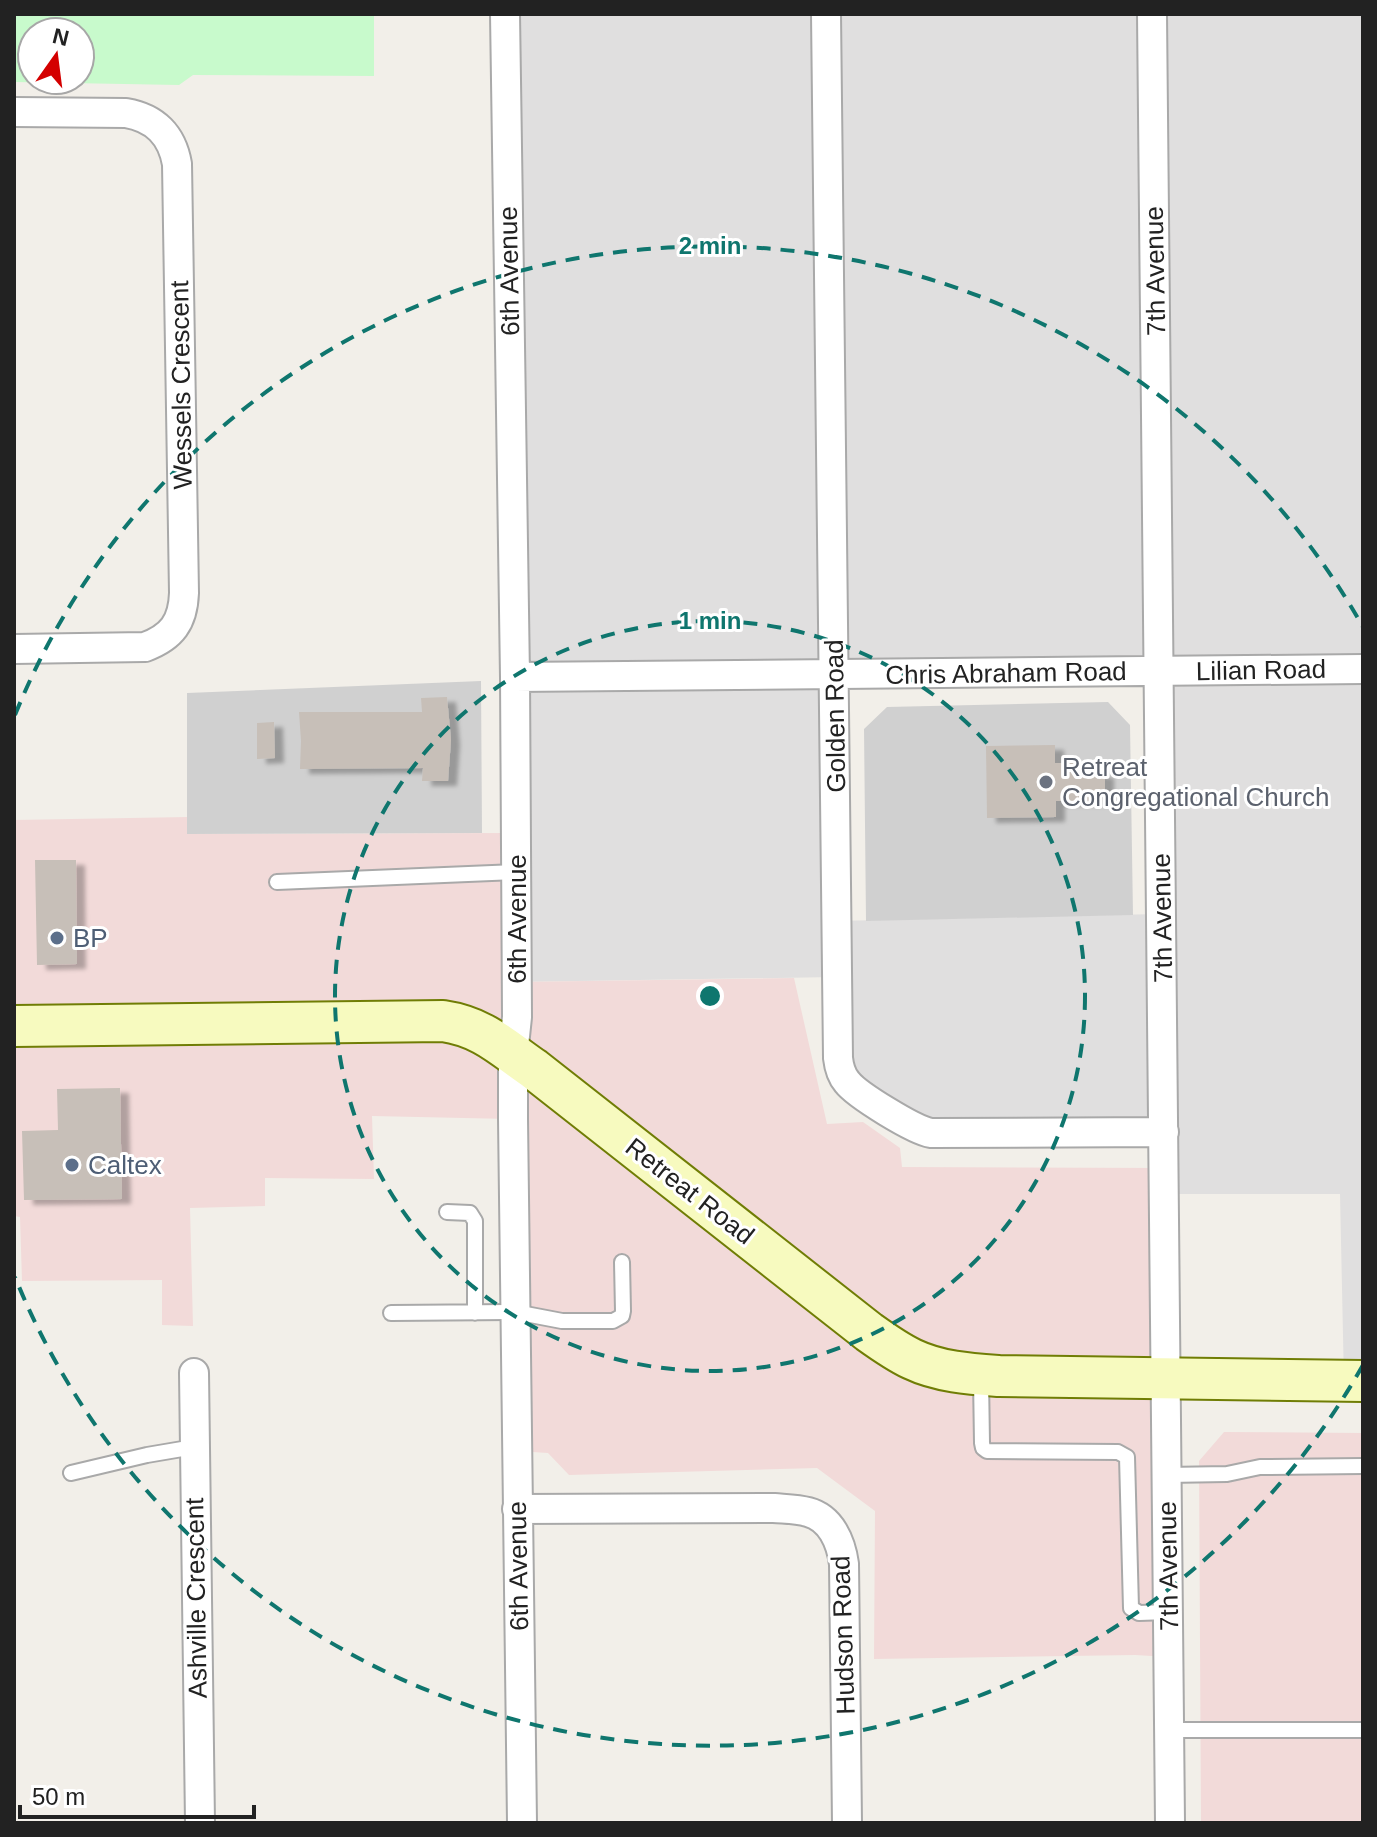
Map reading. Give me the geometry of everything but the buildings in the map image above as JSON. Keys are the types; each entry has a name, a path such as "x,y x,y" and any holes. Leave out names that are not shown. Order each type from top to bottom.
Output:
{"main road":[{"name":"Retreat Road","path":"14,1026 443,1021 462,1024 486,1034 534,1069 869,1332 899,1352 923,1363 981,1375 1363,1381"}],"street":[{"name":"6th Avenue","path":"505,14 515,677 517,1017 513,1055 522,1823"},
{"name":"Golden Road","path":"826,14 838,1058 844,1079 850,1087 910,1126 931,1133 1164,1132"},
{"name":"7th Avenue","path":"1152,14 1170,1823"},
{"name":"Wessels Crescent","path":"14,112 138,115 160,127 175,150 184,593 184,608 178,623 169,634 145,647 14,649"},
{"name":"Lilian Road","path":"1160,672 1363,669"},
{"name":"Chris Abraham Road","path":"515,677 1160,672"},
{"name":"Ashville Crescent","path":"194,1373 200,1823"},
{"name":"Hudson Road","path":"517,1509 774,1508 810,1512 826,1524 839,1541 844,1564 847,1823"}],"lane":[{"path":"277,882 516,872"},
{"path":"447,1212 470,1213 475,1221 475,1313"},
{"path":"391,1313 515,1312 562,1321 613,1321 623,1311 622,1262"},
{"path":"981,1375 982,1443 987,1451 1118,1452 1127,1457 1131,1608 1139,1613 1168,1612"},
{"path":"71,1473 194,1447"},
{"path":"1167,1475 1227,1474 1260,1467 1363,1466"},
{"path":"1170,1730 1363,1730"}],"shaded area":[{"path":"505,14 1363,14 1363,1382 1344,1382 1340,1194 1164,1194 1163,1134 926,1136 848,1088 835,977 515,982","holes":["1159,673 1159,914 835,921 832,678"]},
{"path":"481,681 482,833 187,834 187,693"},
{"path":"1108,702 1130,725 1133,915 866,921 864,729 887,707"},
{"path":"188,817 188,834 515,833 516,982 794,978 827,1124 863,1122 900,1148 902,1167 1165,1168 1169,1657 874,1659 875,1511 817,1468 569,1475 548,1453 517,1451 513,1119 372,1116 374,1179 265,1178 265,1206 190,1208 193,1326 162,1325 162,1280 22,1281 20,1217 14,1216 14,820"},
{"path":"1224,1432 1363,1433 1363,1823 1201,1823 1199,1461"}],"green space":[{"path":"14,14 374,14 374,76 193,75 179,85 96,83 96,16 16,16 16,82"}],"place":[{"name":"Retreat Congregational Church","path":"1046,782"},
{"name":"BP","path":"57,938"},
{"name":"Caltex","path":"72,1165"}]}
